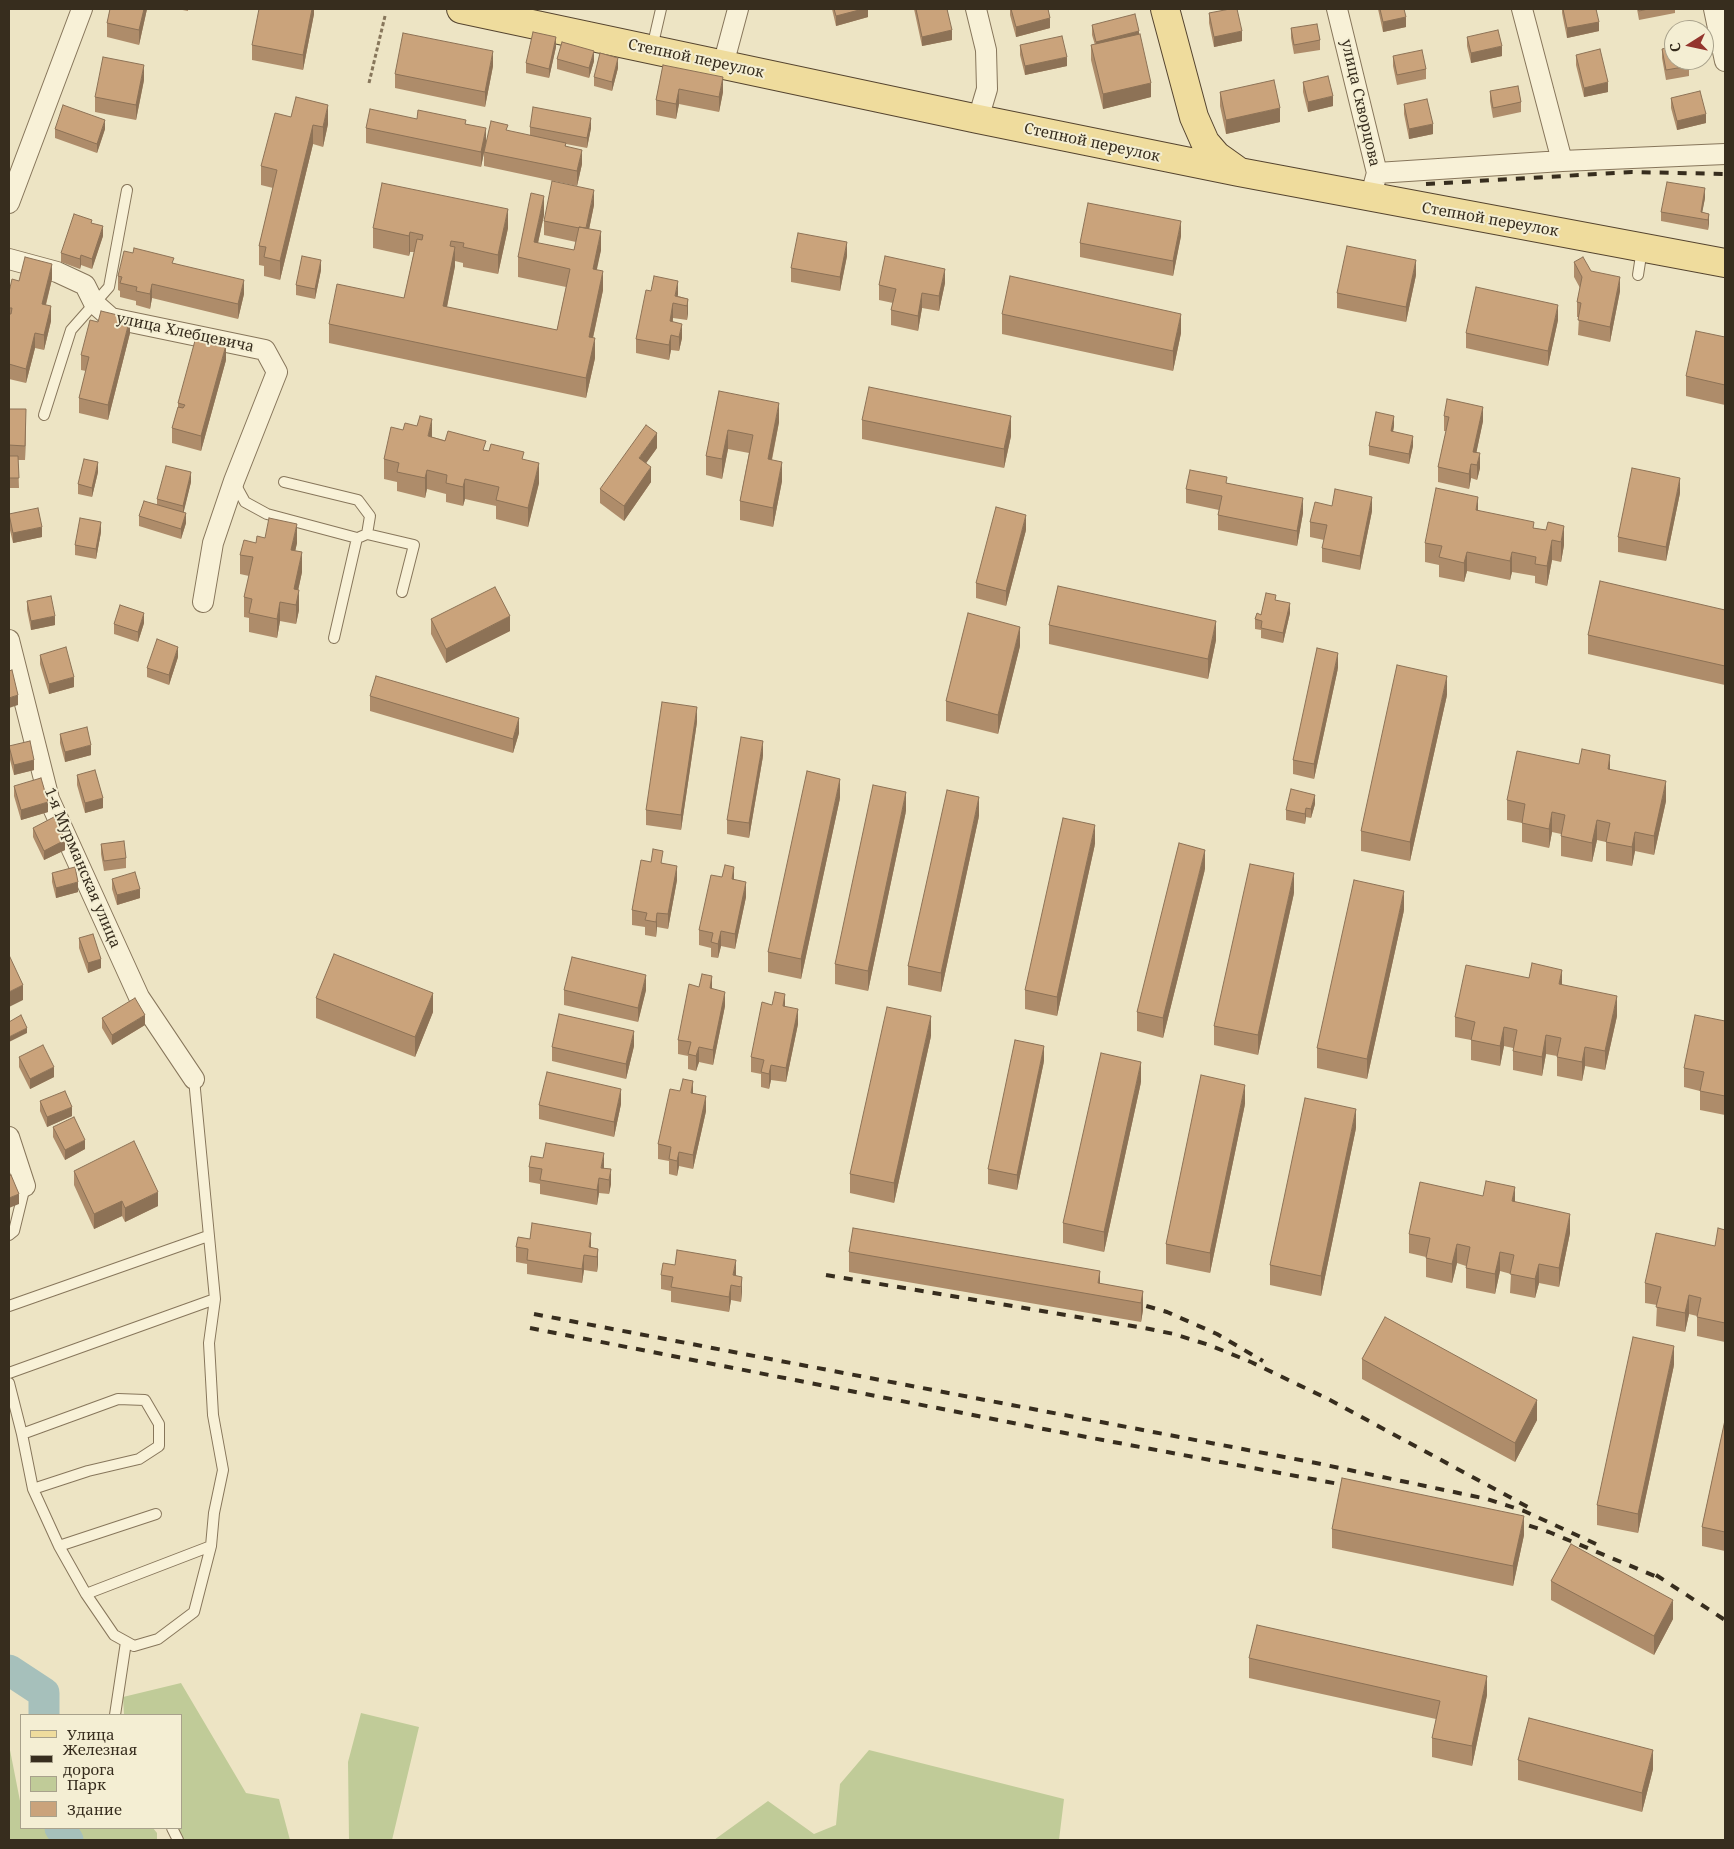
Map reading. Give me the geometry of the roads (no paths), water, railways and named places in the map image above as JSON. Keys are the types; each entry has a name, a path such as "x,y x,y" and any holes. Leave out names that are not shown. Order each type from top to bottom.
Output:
{"main road":[{"name":"Степной переулок","path":"461,9 978,119 1239,172 1374,185 1642,248 1725,263"},
{"path":"1165,9 1194,117 1205,142 1217,156 1239,172"},
{"path":"1149,154 1164,153 1184,142 1191,132 1194,117"}],"street":[{"path":"9,203 82,9"},
{"path":"723,65 738,9"},
{"path":"976,9 986,50 987,89 978,119"},
{"name":"улица Скворцова","path":"1337,9 1374,185"},
{"path":"1522,9 1562,161"},
{"path":"1714,9 1725,61"},
{"path":"1374,185 1562,161 1725,154"},
{"name":"улица Хлебцевича","path":"9,259 58,272 86,285 94,303 111,318 265,350 277,372 234,481 213,543 203,602"},
{"name":"1-я Мурманская улица","path":"9,640 49,799 139,997 194,1080"},
{"path":"9,1137 25,1186"}],"lane":[{"path":"652,49 661,9"},
{"path":"44,415 71,330 109,287 127,190"},
{"path":"1638,275 1642,248"},
{"path":"234,481 245,502 267,514 362,536 414,545 402,592"},
{"path":"284,482 358,500 370,516 362,536 334,638"},
{"path":"9,1382 33,1489 59,1546 86,1594 114,1636 134,1646 158,1638 194,1612 211,1546 214,1513 222,1470 213,1415 209,1343 215,1299 194,1080"},
{"path":"9,1235 14,1231 25,1186"},
{"path":"9,1306 208,1236"},
{"path":"9,1373 215,1299"},
{"path":"22,1434 118,1399 145,1400 159,1424 159,1446 139,1459 88,1470 33,1489"},
{"path":"59,1546 156,1514"},
{"path":"86,1594 211,1546"},
{"path":"115,1714 126,1642"}],"waterway":[{"path":"9,1670 44,1693 44,1714"},
{"path":"61,1829 68,1840"}],"railway":[{"path":"1426,184 1632,172 1725,174"},
{"path":"826,1275 1144,1328 1174,1334 1209,1345 1251,1362 1330,1400 1528,1507"},
{"path":"1129,1301 1167,1312 1217,1334 1263,1361"},
{"path":"534,1314 1316,1463 1487,1499 1524,1511 1596,1544"},
{"path":"530,1328 1049,1430 1355,1487"},
{"path":"1512,1520 1549,1532 1662,1579"},
{"path":"1656,1575 1725,1620"}]}
